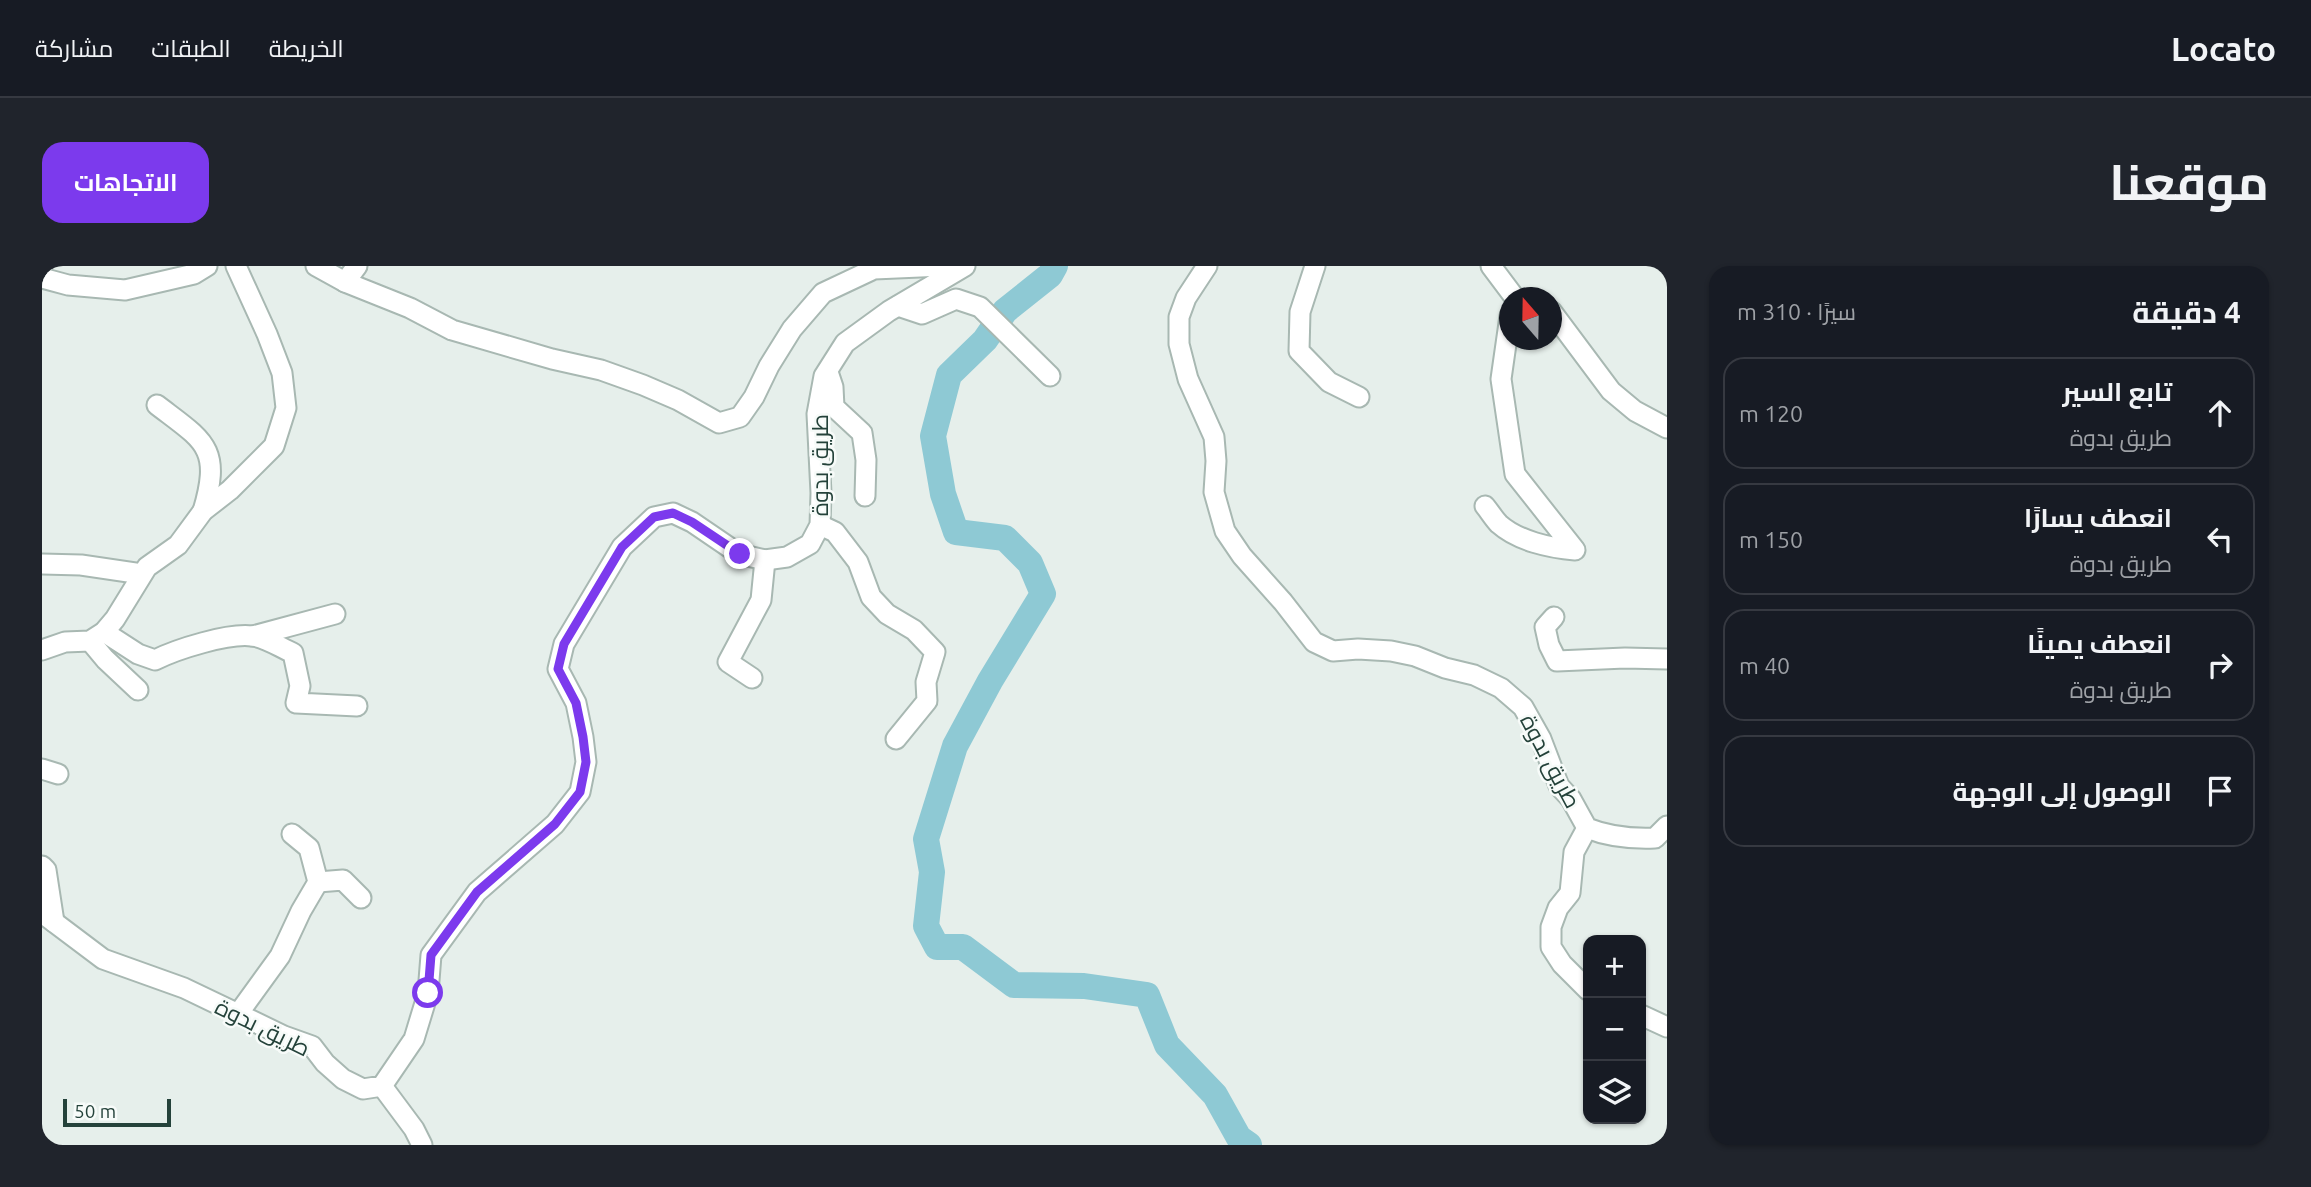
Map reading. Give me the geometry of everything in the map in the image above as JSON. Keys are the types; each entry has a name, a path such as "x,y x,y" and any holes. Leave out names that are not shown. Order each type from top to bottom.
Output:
{"street":[{"path":"42,278 68,285 125,290 194,274 206,266"},
{"path":"42,650 97,636 115,619 147,566 178,545 203,511 230,491 274,446 286,408 282,373 236,266"},
{"path":"316,266 345,282 410,308 452,330 601,370 678,400 719,423 740,416 754,397 792,329 823,293 874,269 943,266"},
{"path":"345,282 357,266"},
{"name":"طريق بدوة","path":"765,560 787,556 810,544 820,525 817,414 824,376 845,343 898,306 965,266"},
{"name":"طريق بدوة","path":"1207,266 1186,298 1178,317 1179,344 1188,379 1214,436 1214,492 1225,531 1242,556 1283,601 1314,642 1333,652 1358,649 1415,656 1445,668 1474,675 1501,688 1523,707 1541,739 1559,786 1571,799 1587,828 1602,835 1630,839 1655,838 1667,826"},
{"path":"1315,266 1300,312 1298,351 1329,382 1359,397"},
{"path":"1491,266 1507,287"},
{"path":"898,306 922,314 956,299 980,307 1050,376"},
{"path":"1562,325 1611,391 1635,411 1667,428"},
{"path":"1485,506 1497,523 1513,533 1555,548 1575,550 1515,474 1501,379 1505,350"},
{"path":"827,371 833,387 834,407 862,433 866,460 865,496"},
{"path":"157,405 196,435 209,453 211,485 203,511"},
{"path":"422,1145 414,1129 382,1086 414,1039 428,993 431,955 477,892 555,824 580,792 586,762 576,703 558,669 564,644 622,547 654,517 673,513 692,522 740,554 765,560 761,600 728,662 752,678"},
{"path":"820,525 835,532 858,562 871,597 887,614 914,630 935,652 926,681 927,701 896,739"},
{"path":"42,564 81,565 142,574"},
{"path":"97,636 155,660 172,652 231,637 253,636 335,614"},
{"path":"1554,617 1545,627 1549,645 1557,660 1667,659"},
{"path":"97,636 105,659 138,690"},
{"path":"253,636 293,653 300,686 296,703 358,706"},
{"path":"1583,985 1562,964 1551,947 1551,927 1558,908 1570,893 1574,852 1587,828"},
{"path":"238,1014 280,956 318,882 309,848 292,834"},
{"path":"42,866 46,870 48,918"},
{"path":"318,882 343,880 360,898"},
{"name":"طريق بدوة","path":"48,918 103,959 176,985 284,1036 312,1046 325,1063 343,1079 363,1088 382,1086"},
{"path":"1646,1017 1667,1027"}],"waterway":[{"path":"1055,266 1050,275 1005,311 985,340 949,375 933,436 943,494 956,532 1005,538 1030,563 1043,594 990,681 955,746 926,839 932,872 926,926 937,947 963,947 1014,985 1084,986 1147,995 1167,1045 1215,1095 1239,1138 1249,1145"}],"route":[{"path":"428,993 431,955 477,892 555,824 580,792 586,762 583,737 576,703 558,669 564,644 622,547 654,517 673,513 692,522 740,554"}]}
